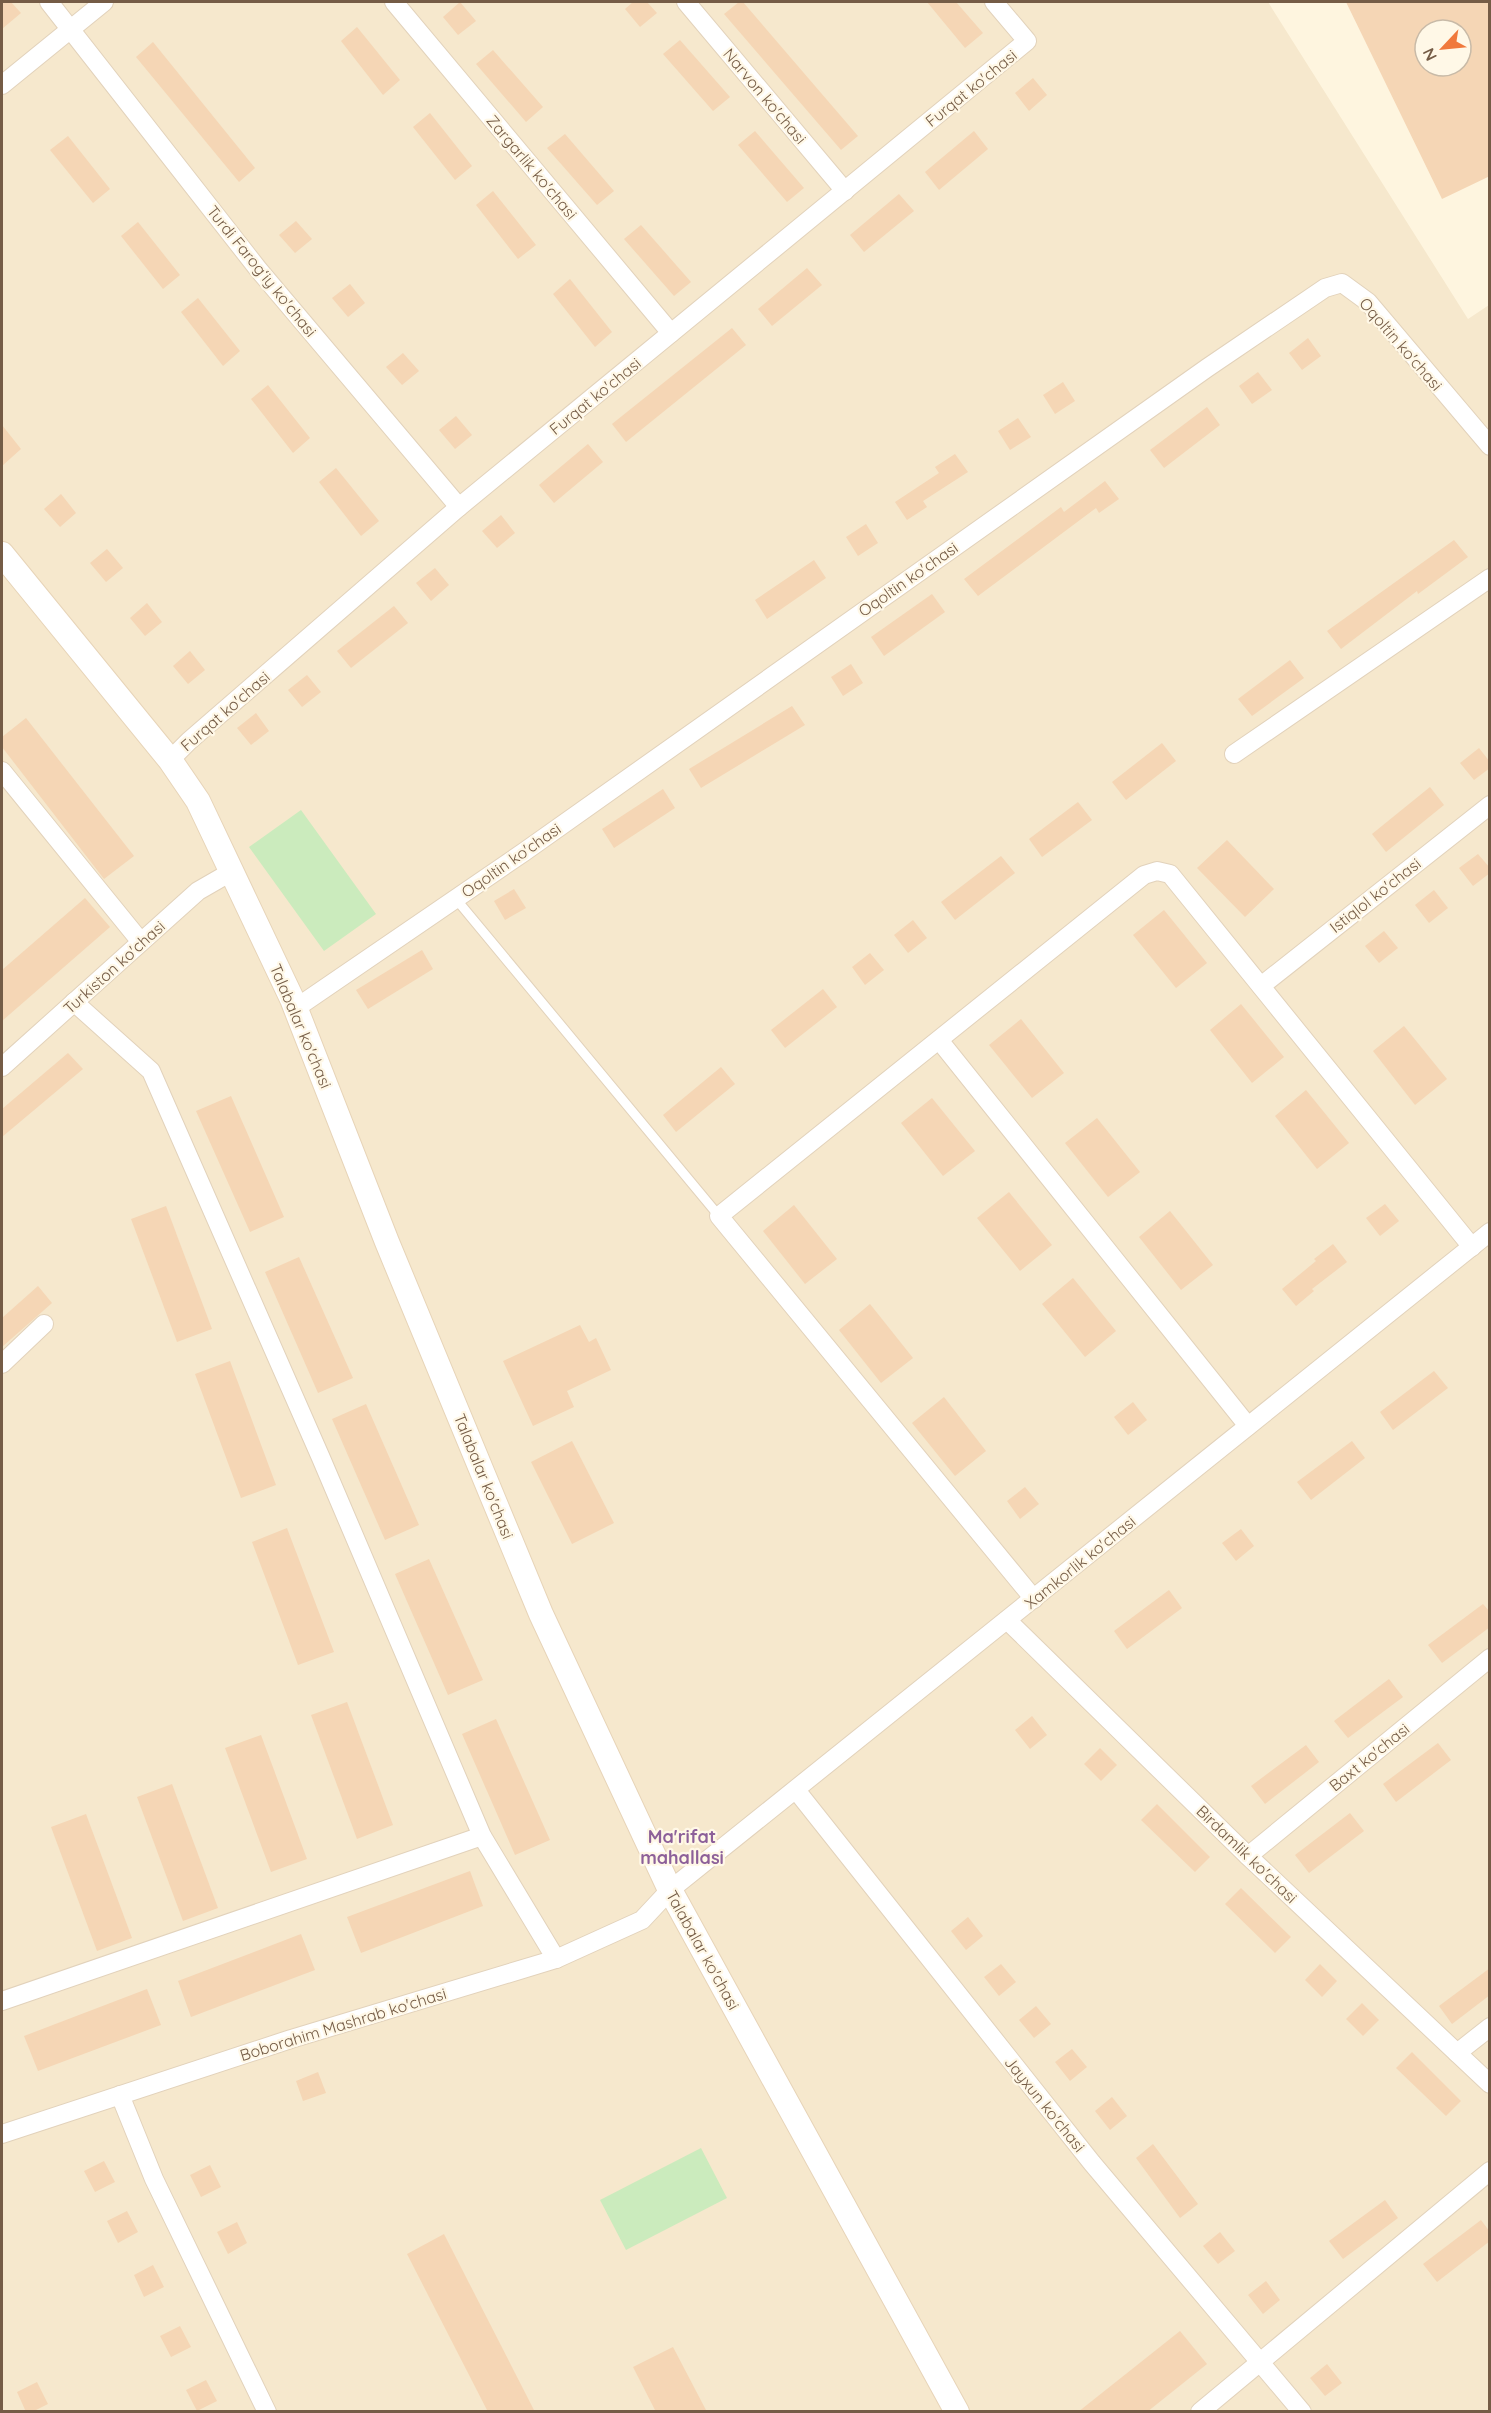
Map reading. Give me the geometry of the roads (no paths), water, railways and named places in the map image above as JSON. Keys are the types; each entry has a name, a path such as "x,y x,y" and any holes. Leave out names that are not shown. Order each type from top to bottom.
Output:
{"street":[{"name":"Turdi Farog‘iy ko'chasi","path":"49,2 258,269 459,507"},
{"path":"2,85 104,2"},
{"name":"Zargarlik ko'chasi","path":"394,2 671,333"},
{"name":"Narvon ko'chasi","path":"686,2 845,190"},
{"name":"Furqat ko'chasi","path":"170,760 459,507 1027,41 994,2"},
{"name":"Oqoltin ko'chasi","path":"296,1008 456,899 1207,368 1325,288 1342,283 1368,302 1489,445"},
{"name":"Talabalar ko'chasi","path":"2,554 170,760 198,801 296,1008 387,1242 536,1603 670,1890 957,2412"},
{"path":"1234,754 1490,578"},
{"path":"2,771 141,942"},
{"name":"Istiqlol ko'chasi","path":"1261,986 1490,805"},
{"path":"1034,1599 719,1216 1144,875 1158,871 1170,874 1472,1247"},
{"name":"Turkiston ko'chasi","path":"2,1067 198,891 231,872"},
{"path":"74,1002 151,1071 321,1458 482,1836 556,1959"},
{"path":"939,1040 1248,1426"},
{"name":"Xamkorlik ko'chasi","path":"670,1890 1490,1232"},
{"path":"2,1364 45,1324"},
{"name":"Birdamlik ko'chasi","path":"1007,1620 1248,1856 1490,2084"},
{"name":"Baxt ko'chasi","path":"1248,1856 1490,1658"},
{"name":"Jayxun ko'chasi","path":"796,1790 1092,2163 1302,2412"},
{"path":"2,2001 482,1836"},
{"name":"Boborahim Mashrab ko'chasi","path":"3,2128 120,2095 291,2039 556,1959 642,1920 670,1890"},
{"path":"1457,2054 1490,2027"},
{"path":"120,2095 154,2179 267,2412"},
{"path":"1200,2412 1490,2171"}],"lane":[{"path":"456,899 719,1216"}],"district":[{"name":"Ma'rifat mahallasi","path":"682,1847"}]}
